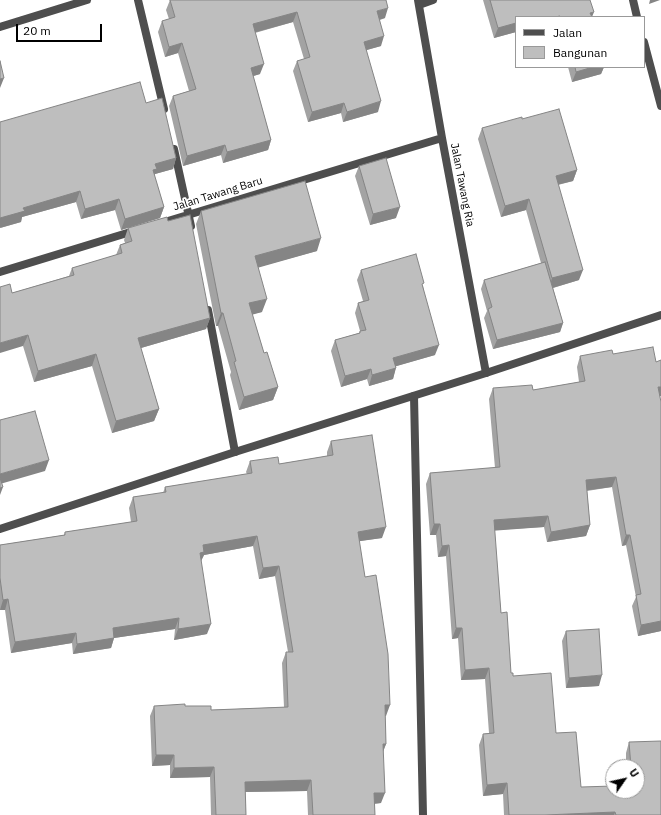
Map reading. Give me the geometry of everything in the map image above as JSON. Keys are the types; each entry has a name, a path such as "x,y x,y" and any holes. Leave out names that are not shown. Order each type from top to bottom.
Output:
{"street":[{"path":"0,27 87,0"},
{"path":"138,0 165,115"},
{"path":"419,2 433,0"},
{"path":"633,0 637,16"},
{"name":"Jalan Tawang Ria","path":"419,2 442,138 486,373"},
{"path":"645,46 661,106"},
{"path":"171,138 194,237"},
{"name":"Jalan Tawang Baru","path":"0,272 442,138"},
{"path":"205,299 235,452"},
{"path":"0,529 235,452 486,373 661,315"},
{"path":"414,396 423,815"}],"building":[{"path":"170,0 386,0 388,8 377,11 384,36 364,42 381,101 347,112 344,103 312,112 297,61 310,57 297,12 253,24 264,64 251,68 271,140 227,152 225,145 187,156 173,96 196,89 182,43 169,47 162,21 175,17"},
{"path":"490,0 590,0 594,12 590,13 592,16 515,16 515,23 498,28"},
{"path":"0,61 4,78 0,79"},
{"path":"575,68 590,68 576,72"},
{"path":"140,82 146,103 162,98 176,158 155,164 157,169 153,170 164,207 125,219 119,199 85,209 80,191 23,208 25,211 0,218 0,122"},
{"path":"559,109 577,170 556,176 583,270 552,278 529,199 505,206 482,128"},
{"path":"386,158 400,207 373,214 359,166"},
{"path":"305,181 321,238 255,256 267,299 249,303 264,353 267,352 278,387 244,397 234,362 236,361 223,313 221,313 201,211"},
{"path":"190,215 210,318 138,338 159,409 116,421 96,354 38,371 28,335 0,343 0,287 10,284 12,293 74,275 72,268 122,253 120,245 132,241 128,228 167,217 168,221"},
{"path":"416,254 424,283 422,284 439,345 393,358 396,368 372,375 371,369 345,376 335,340 366,330 358,303 369,300 361,270"},
{"path":"545,262 563,323 497,340 488,309 492,307 484,280"},
{"path":"653,347 656,362 661,360 661,387 658,387 661,402 661,621 641,625 636,595 641,594 630,535 626,535 616,477 586,480 590,525 551,532 548,516 494,520 501,613 507,612 511,673 513,673 513,676 551,673 556,733 576,732 581,787 605,786 605,799 645,799 645,759 630,759 629,742 661,741 661,815 616,815 615,812 509,815 507,783 487,785 483,734 494,733 489,668 465,670 462,628 456,628 449,545 442,546 440,524 434,524 430,473 500,467 493,388 532,385 533,390 585,381 580,356 612,350 613,354"},
{"path":"35,411 49,460 0,474 0,420"},
{"path":"372,435 386,527 358,532 365,577 376,575 388,654 390,705 385,705 386,744 383,744 385,793 374,793 375,815 313,815 311,780 245,782 246,815 216,815 214,767 174,768 174,755 156,755 154,706 185,704 185,706 211,706 211,710 288,707 286,652 293,652 279,566 263,568 257,536 203,545 204,552 200,553 211,624 178,629 179,618 113,628 114,638 77,644 76,633 15,642 8,599 3,600 0,578 0,545 65,535 65,532 137,521 133,497 166,492 165,487 252,473 250,461 278,457 279,464 333,455 331,441"},
{"path":"0,478 3,487 0,488"},
{"path":"599,629 602,675 569,678 566,631"}]}
